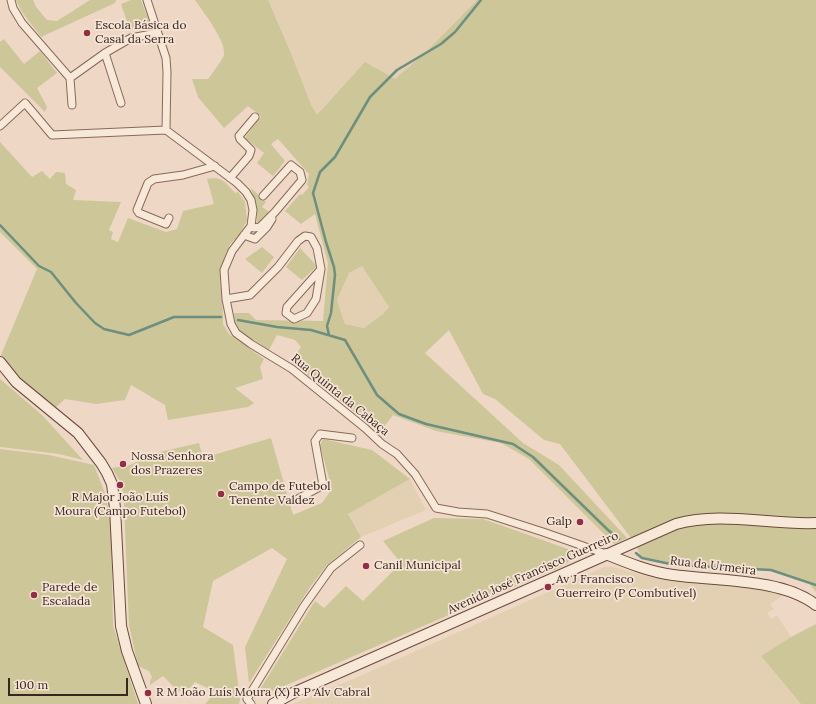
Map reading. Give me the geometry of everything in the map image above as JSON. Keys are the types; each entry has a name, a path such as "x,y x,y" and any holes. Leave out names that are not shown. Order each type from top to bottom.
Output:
{"street":[{"path":"10,0 22,23 70,78 72,105"},
{"path":"147,0 166,58 166,130"},
{"path":"70,78 105,53 130,38 157,33"},
{"path":"105,53 121,103"},
{"path":"0,126 25,104 52,136 166,130 215,166 246,192 251,200 253,210 251,226 254,228 260,227 278,209 302,180 300,172 292,165 263,196"},
{"path":"230,178 249,156 251,150 239,136 255,117"},
{"path":"169,218 166,224 139,213 137,210 148,183 154,179 183,176 215,166"},
{"path":"244,236 255,239 267,227 278,209"},
{"name":"Rua Quinta da Cabaça","path":"251,226 232,251 224,270 226,298 231,324 236,332 292,369 365,428 382,444 397,454 415,474 436,508 458,512 487,514 606,554"},
{"path":"226,298 250,295 278,267 298,241 305,236 311,236 317,248 321,269 316,299 307,313 294,319 286,313 287,307 321,269"},
{"path":"0,362 16,382 78,433 101,463 112,484 116,508 121,626 127,651 146,704"},
{"path":"296,500 323,485 315,441 320,434 352,438"},
{"name":"Avenida José Francisco Guerreiro","path":"273,704 308,687 676,524 707,518 816,523"},
{"path":"251,704 247,699 304,606 331,568 360,545"},
{"name":"Rua da Urmeira","path":"606,554 652,571 672,575 770,586 790,591 810,600 816,605"}],"shaded area":[{"path":"16,0 33,0 36,7 47,20 57,21 90,0 116,0 115,3 41,37 22,12"},
{"path":"131,0 141,0 150,24 130,30 121,4"},
{"path":"195,0 268,0 311,105 317,115 365,62 395,79 426,52 477,0 816,0 816,592 808,582 771,570 675,565 642,558 634,542 560,444 544,440 495,399 483,394 449,330 425,353 523,443 559,465 627,538 614,544 529,459 501,443 436,431 393,415 380,432 291,362 301,347 295,340 277,335 269,350 240,331 235,323 234,313 249,313 256,320 323,321 328,263 315,214 301,224 285,211 300,194 302,195 309,187 307,185 309,174 278,139 271,144 285,161 273,176 257,163 264,153 246,139 246,136 261,116 248,106 224,128 198,97 192,79 208,79 224,55 224,49 218,35","holes":["362,266 389,307 383,314 364,328 345,324 337,300 349,273"]},
{"path":"224,0 477,0 426,52 395,79 278,139 260,114 248,106 224,128 198,97 192,79 208,79 224,56 223,45 211,23"},
{"path":"4,39 24,64 40,51 57,73 37,88 47,107 45,112 0,67 0,42"},
{"path":"0,142 32,177 42,171 50,179 56,172 65,173 66,184 76,190 73,200 121,202 109,230 113,232 111,239 118,242 128,218 166,232 177,229 183,211 214,204 207,179 220,179 235,193 238,192 245,202 247,220 240,234 230,244 225,256 220,277 223,324 229,334 264,359 260,367 263,379 235,388 254,403 248,407 168,420 165,405 131,385 125,400 96,404 65,399 56,407 18,378 1,355 37,269 0,232"},
{"path":"251,188 266,202 262,207 269,212 259,223 257,223 257,207"},
{"path":"262,247 274,257 262,273 245,259"},
{"path":"300,248 317,266 302,280 286,267"},
{"path":"362,265 389,307 383,314 364,328 345,324 337,300 349,273"},
{"path":"0,379 42,415 83,460 59,454 0,447"},
{"path":"271,438 293,515 322,503 332,489 320,445 323,439 372,450 410,479 348,514 361,537 327,565 310,587 249,683 245,647 287,559 272,548 213,581 203,627 233,645 240,699 239,704 205,704 216,692 195,682 190,688 178,691 163,676 150,685 152,677 149,671 138,666 129,625 124,504 121,483 112,468 130,465 155,453 199,443 203,458"},
{"path":"0,449 49,455 94,465 106,496 111,526 113,626 138,704 0,704"},
{"path":"410,479 426,510 361,537 348,514"},
{"path":"434,518 483,519 568,549 573,557 565,565 254,699 315,601 324,608 346,586 363,601 401,563 383,541"},
{"path":"604,567 613,567 646,576 690,583 728,585 768,590 783,594 770,604 774,609 767,613 771,619 777,615 791,637 761,656 801,704 292,704 351,680"},
{"path":"816,624 816,704 801,704 761,656 791,637"}],"waterway":[{"path":"329,335 327,326 331,313 335,275 313,193 320,172 335,157 370,97 397,70 441,44 455,32 481,0"},
{"path":"0,225 39,266 51,272 76,303 95,323 104,329 129,335 174,317 221,317"},
{"path":"238,320 277,327 311,330 345,340 377,395 399,414 426,424 513,444 533,457 619,539"},
{"path":"636,553 642,558 675,565 771,570 816,585"}],"place":[{"name":"Escola Básica do Casal da Serra","path":"87,33"},
{"name":"Nossa Senhora dos Prazeres","path":"123,464"},
{"name":"R Major João Luís Moura (Campo Futebol)","path":"120,485"},
{"name":"Campo de Futebol Tenente Valdez","path":"221,494"},
{"name":"Galp","path":"580,522"},
{"name":"Canil Municipal","path":"366,566"},
{"name":"Av J Francisco Guerreiro (P Combutível)","path":"548,587"},
{"name":"Parede de Escalada","path":"34,595"},
{"name":"R M João Luís Moura (X) R P Alv Cabral","path":"148,693"}]}
